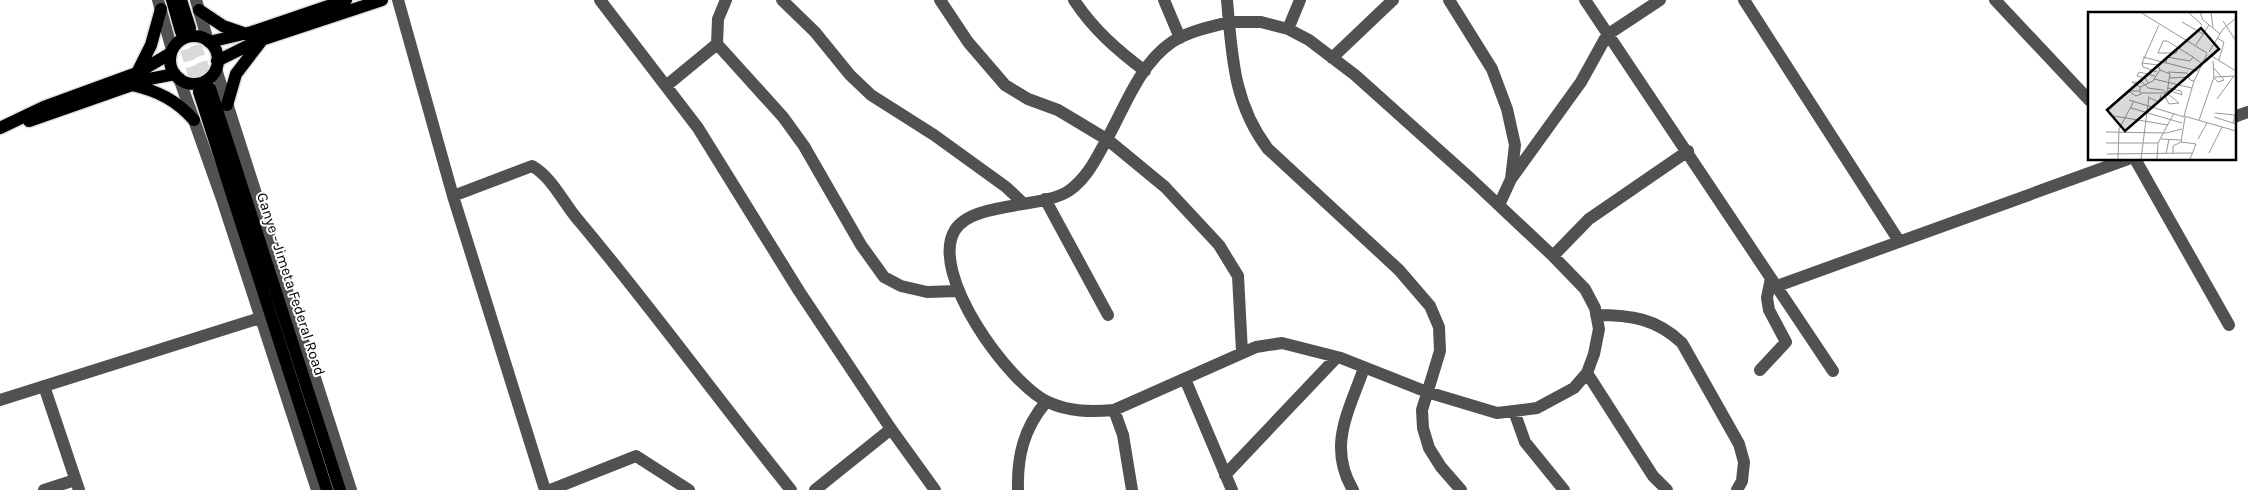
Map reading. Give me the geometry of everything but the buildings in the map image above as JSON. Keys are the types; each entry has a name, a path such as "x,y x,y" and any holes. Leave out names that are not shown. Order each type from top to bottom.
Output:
{"main road":[{"path":"172,0 185,30 181,0"},
{"path":"0,129 49,116 134,79 171,52 179,41 191,36 209,42 246,34 346,0"},
{"path":"134,79 177,76 197,83 208,78 216,65 263,40 382,0"},
{"path":"134,79 152,45 159,5"},
{"path":"198,5 223,26 246,34"},
{"path":"227,105 236,74 263,40"},
{"path":"209,42 216,51 216,65"},
{"path":"171,52 170,62 177,76"},
{"path":"134,79 181,106 194,120"},
{"name":"Ganye - Jimeta Federal Road","path":"327,490 204,90 340,490"}],"street":[{"path":"398,0 453,196 545,490"},
{"path":"600,0 698,128 800,291 891,429 935,490"},
{"path":"726,0 718,19 717,44 783,117 804,146 861,245 884,277 901,286 927,292 957,291"},
{"path":"782,0 815,32 850,75 871,95 934,135 1006,187 1024,203"},
{"path":"940,0 968,42 1005,85 1028,99 1058,110 1108,140 1165,187 1219,245 1233,264 1238,276 1242,352"},
{"path":"1074,0 1090,24 1118,50 1145,71"},
{"path":"1164,0 1180,38"},
{"path":"1226,0 1236,80 1244,110 1256,133 1268,149 1399,270 1430,306 1441,338 1440,351 1422,410 1423,428 1429,448 1441,467 1461,490"},
{"path":"1288,29 1300,0"},
{"path":"1332,58 1392,0"},
{"path":"1449,0 1492,69 1507,109 1515,145 1511,179"},
{"path":"1585,0 1607,35 1688,151 1833,371"},
{"path":"1498,205 1511,179 1580,82 1607,35 1660,0"},
{"path":"1744,0 1899,241"},
{"path":"1995,0 2088,99"},
{"path":"159,5 171,52"},
{"path":"198,5 209,42"},
{"path":"1229,22 1261,22 1288,29 1309,40 1385,102 1554,256 1585,289 1596,315 1599,329 1587,373 1574,388 1538,408 1497,413 1427,392 1337,357 1282,343 1256,347 1242,352 1114,410 1090,412 1066,409 1046,402 1009,371 957,291 950,250 955,230 968,219 990,210 1045,199 1070,190 1089,171 1153,58 1180,38 1199,29 1229,22"},
{"path":"666,86 717,44"},
{"path":"216,65 227,105 351,490"},
{"path":"177,76 194,120 317,490"},
{"path":"2236,116 2248,112"},
{"path":"1554,256 1589,219 1688,151"},
{"path":"1760,370 1786,342 1769,310 1767,298 1774,282 1899,241 2125,160"},
{"path":"2136,160 2229,325"},
{"path":"453,196 532,166 542,171 569,209 626,276 724,408 791,490"},
{"path":"1045,199 1108,315"},
{"path":"1596,315 1628,315 1651,322 1670,331 1682,342 1739,444 1744,462 1742,482 1737,490"},
{"path":"0,400 260,318"},
{"path":"1225,476 1337,357"},
{"path":"1352,490 1341,461 1339,439 1364,368"},
{"path":"1587,373 1653,476 1667,490"},
{"path":"1185,379 1232,490"},
{"path":"44,386 77,485 44,490"},
{"path":"1018,490 1021,446 1033,418 1046,402"},
{"path":"1114,410 1123,435 1132,490"},
{"path":"1514,411 1525,442 1564,490"},
{"path":"815,490 891,429"},
{"path":"550,490 636,456 689,490"}],"tunnel":[{"path":"190,28 210,88"},
{"path":"181,32 199,92"}]}
